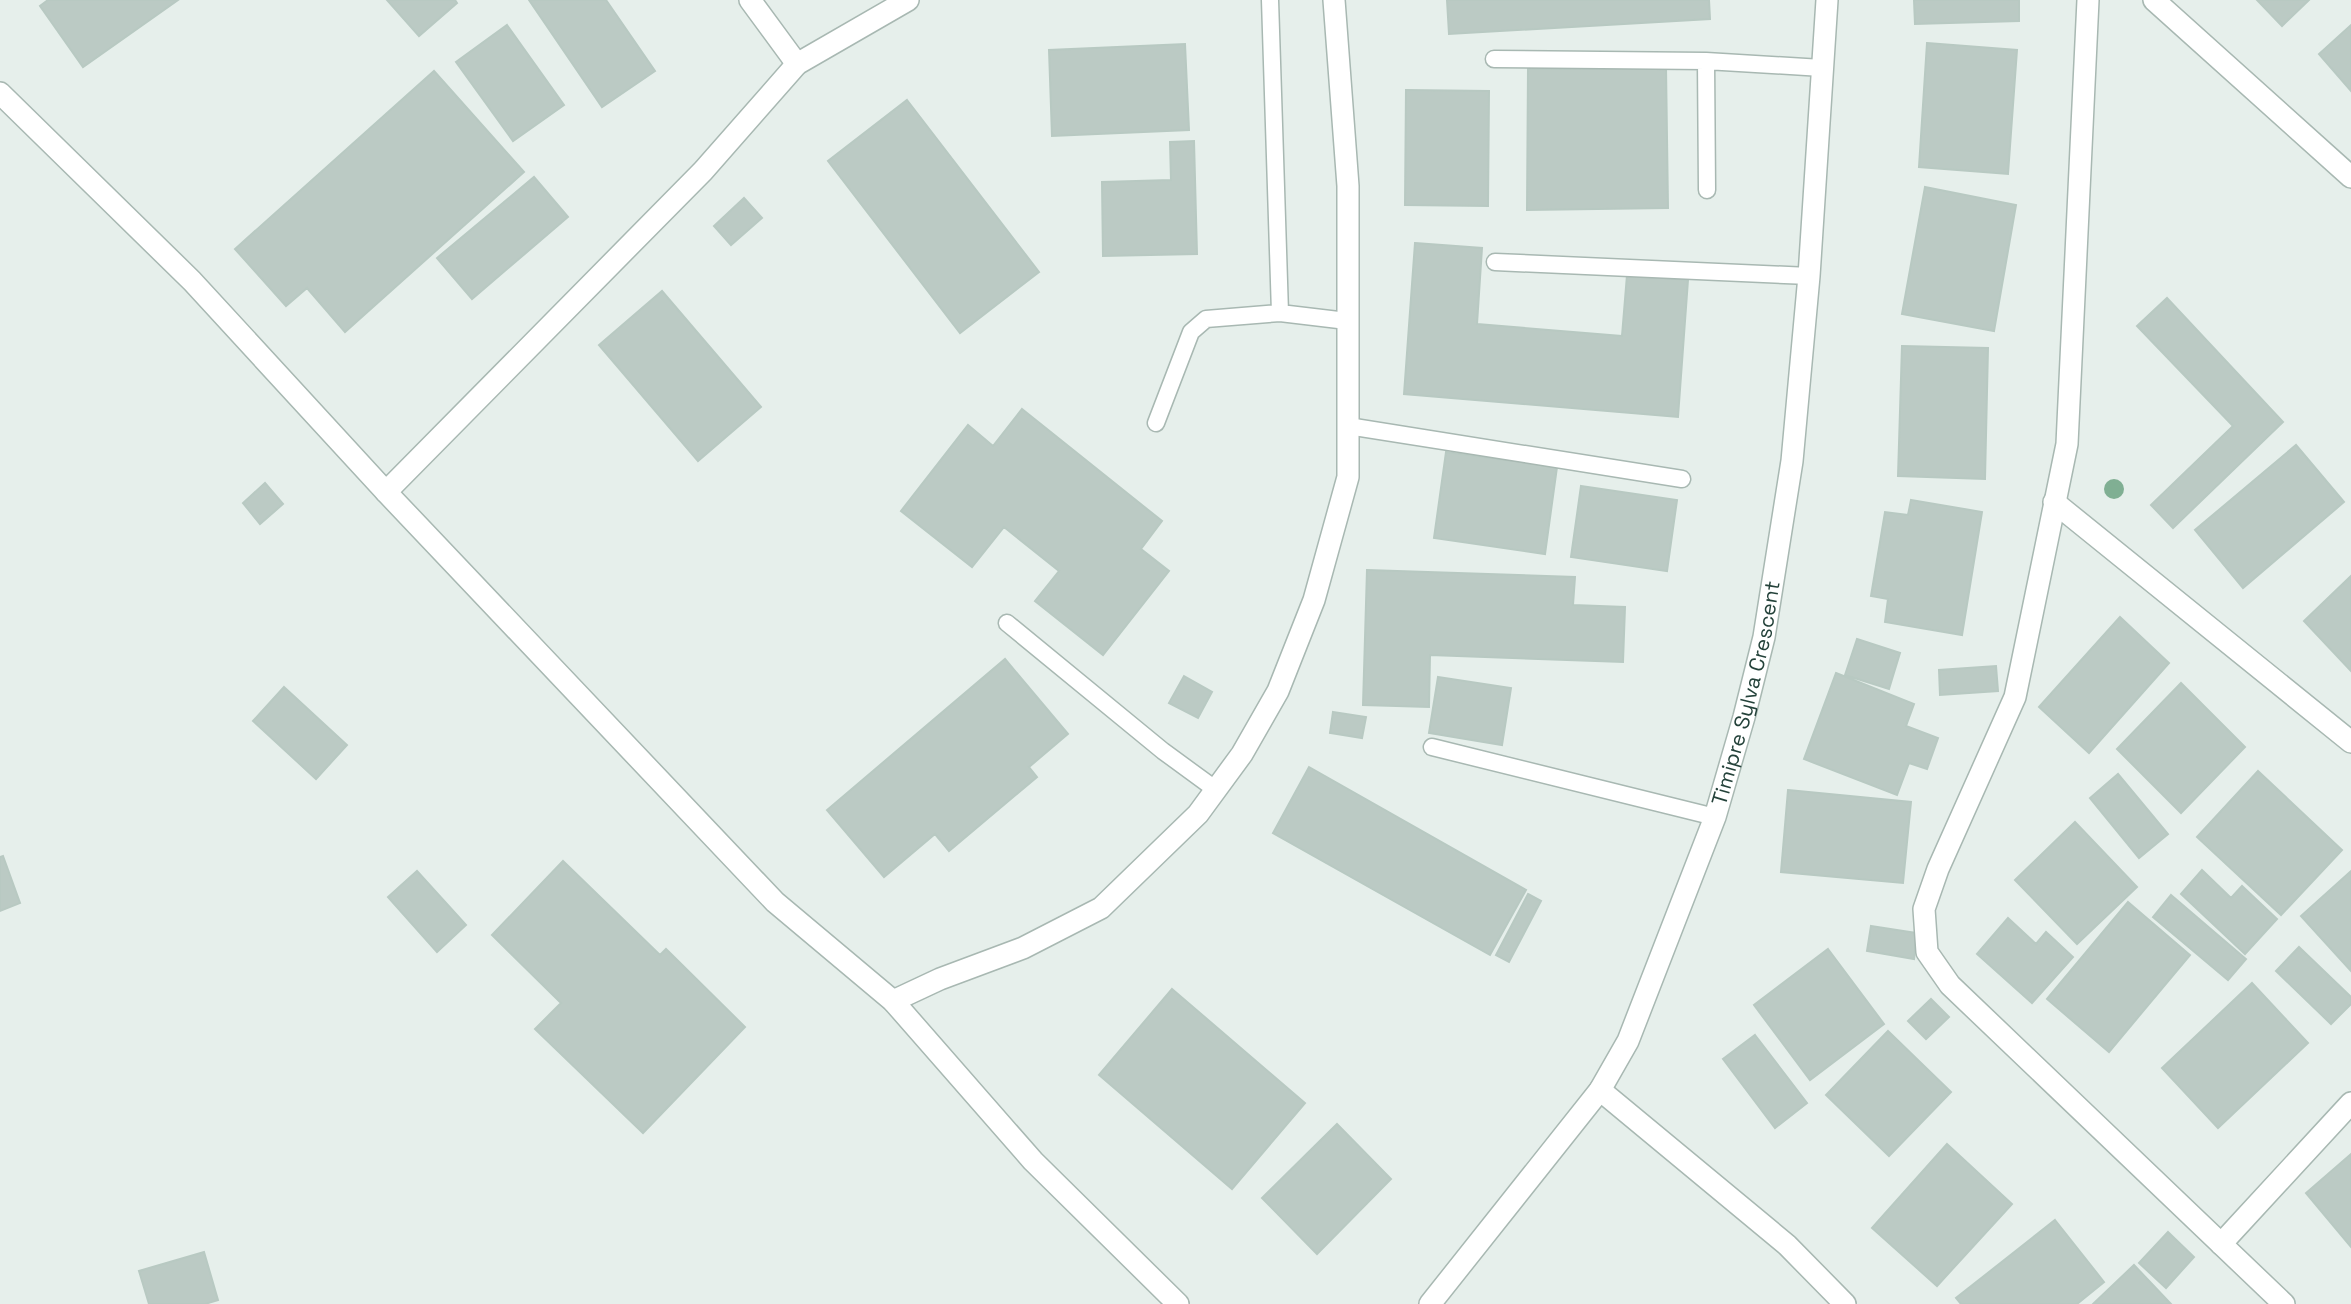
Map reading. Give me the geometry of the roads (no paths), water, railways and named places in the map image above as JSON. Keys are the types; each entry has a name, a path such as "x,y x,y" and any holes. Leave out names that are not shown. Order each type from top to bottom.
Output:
{"street":[{"path":"750,0 797,64"},
{"path":"386,492 703,171 797,64 908,0"},
{"path":"892,1001 940,979 1023,948 1101,908 1198,814 1242,754 1278,691 1314,600 1348,477 1348,186 1334,0"},
{"name":"Timipre Sylva Crescent","path":"1430,1304 1600,1090 1628,1041 1715,817 1764,637 1791,461 1809,276 1827,0"},
{"path":"2088,0 2067,444 2015,697 1938,869 1924,909 1927,952 1950,985 2284,1304"},
{"path":"2154,0 2351,177"},
{"path":"0,93 192,281 386,492 775,902 892,1001 1033,1161 1178,1304"},
{"path":"2054,502 2351,742"},
{"path":"1600,1090 1787,1245 1845,1304"},
{"path":"2221,1244 2351,1103"}],"lane":[{"path":"1270,0 1280,313"},
{"path":"1494,59 1706,61 1822,68"},
{"path":"1706,61 1707,190"},
{"path":"1495,262 1809,276"},
{"path":"1156,423 1191,332 1206,319 1280,313 1347,321"},
{"path":"1348,426 1682,479"},
{"path":"1007,623 1163,751 1215,789"},
{"path":"1432,747 1715,817"}]}
